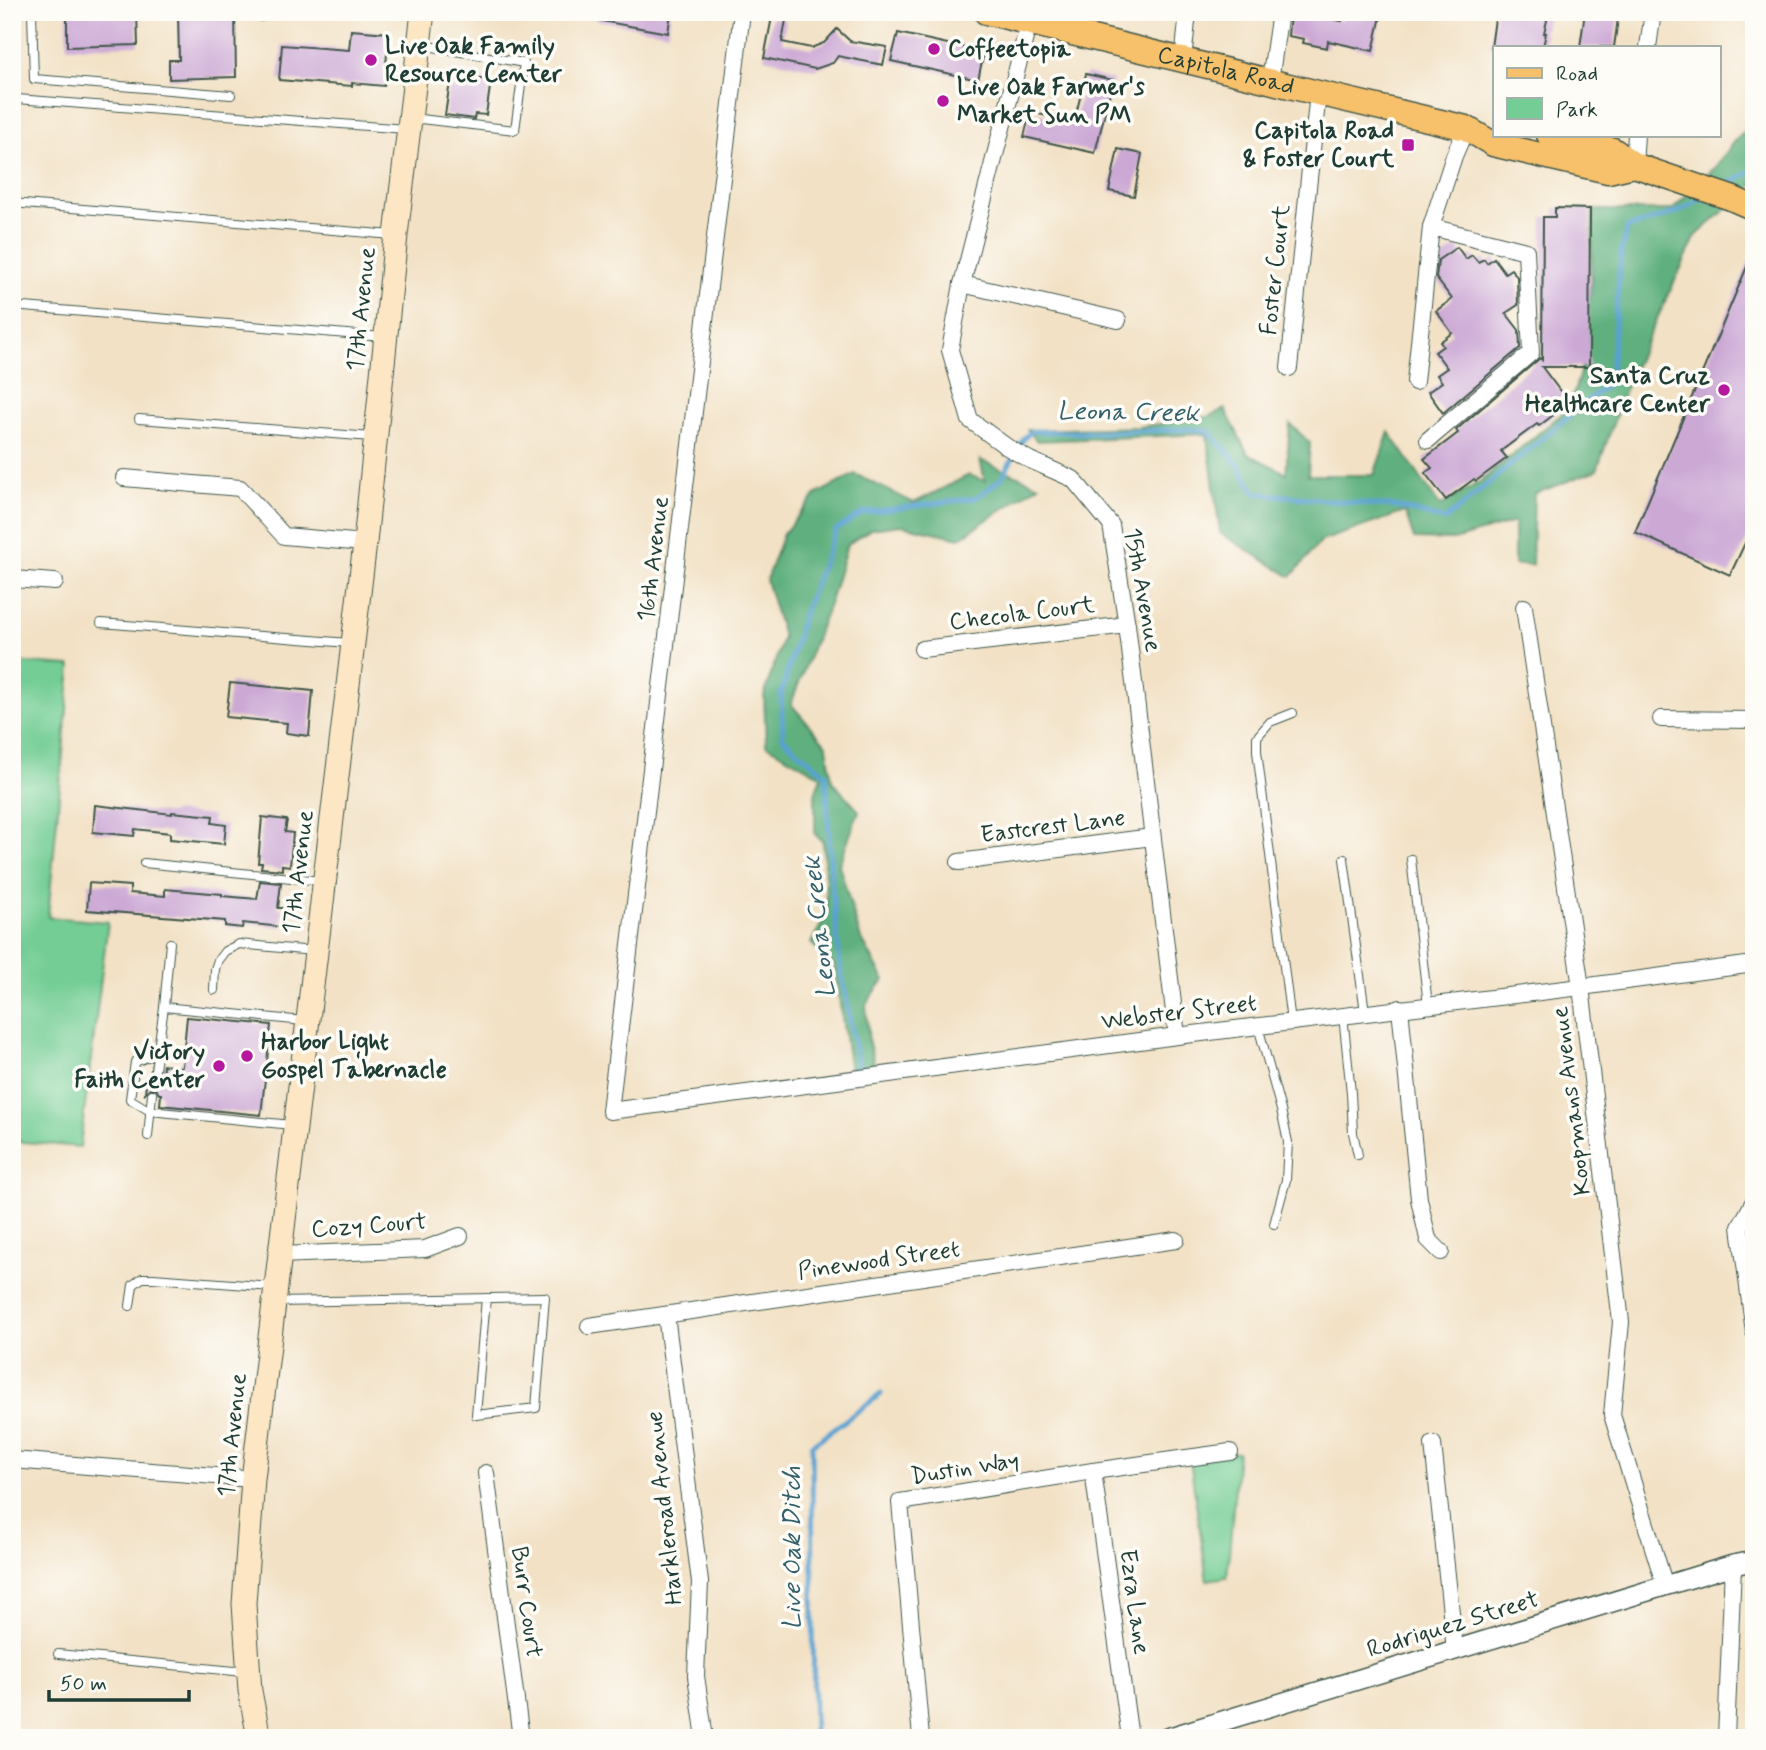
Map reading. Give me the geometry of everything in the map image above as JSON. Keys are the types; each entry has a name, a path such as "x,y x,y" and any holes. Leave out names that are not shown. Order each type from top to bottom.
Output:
{"main road":[{"name":"17th Avenue","path":"259,1738 250,1691 244,1604 253,1479 365,543 396,235 423,12"},
{"name":"Capitola Road","path":"986,12 1030,17 1183,60 1466,128 1493,144 1608,171 1634,165"},
{"name":"Capitola Road","path":"1466,128 1493,123"},
{"name":"Capitola Road","path":"1553,136 1613,150 1634,165 1754,208"}],"street":[{"name":"16th Avenue","path":"610,1111 742,12"},
{"path":"1183,60 1188,12"},
{"path":"1270,81 1280,12"},
{"path":"1648,46 1653,12"},
{"name":"15th Avenue","path":"1030,17 962,284 950,351 970,419 1007,447 1073,479 1111,525 1127,625 1177,1036"},
{"name":"Foster Court","path":"1289,368 1318,93"},
{"path":"1415,383 1431,227 1466,128"},
{"path":"1634,165 1636,136"},
{"path":"1428,440 1531,353 1526,251 1431,227"},
{"path":"962,284 1118,320"},
{"path":"124,478 240,488 284,536 365,543"},
{"path":"12,579 55,582"},
{"name":"Koopmans Avenue","path":"1524,607 1581,987 1621,1322 1612,1415 1665,1586"},
{"name":"Checola Court","path":"922,649 1127,625"},
{"path":"1661,719 1754,720"},
{"name":"Eastcrest Lane","path":"959,862 1152,837"},
{"name":"Webster Street","path":"610,1111 1177,1036 1754,964"},
{"path":"1401,1008 1419,1199 1428,1239 1441,1252"},
{"path":"1754,1201 1740,1227 1754,1332"},
{"name":"Cozy Court","path":"280,1255 425,1249 460,1236"},
{"name":"Pinewood Street","path":"589,1326 1176,1240"},
{"name":"Harkleroad Avenue","path":"666,1315 701,1582 696,1675 705,1738"},
{"path":"1433,1444 1455,1650"},
{"name":"Dustin Way","path":"921,1738 900,1502 1230,1452"},
{"path":"12,1461 253,1479"},
{"name":"Ezra Lane","path":"1093,1472 1130,1738"},
{"name":"Burr Court","path":"486,1473 521,1738"},
{"name":"Rodriguez Street","path":"1167,1738 1190,1734 1455,1650 1754,1561"},
{"path":"1726,1738 1734,1565"}],"lane":[{"path":"32,12 34,79 231,95"},
{"path":"17,99 515,130 524,63 419,44"},
{"path":"12,202 396,235"},
{"path":"12,306 386,338"},
{"path":"138,419 375,438"},
{"path":"101,623 352,644"},
{"path":"1291,1022 1256,737 1270,722 1293,713"},
{"path":"1345,859 1365,1012"},
{"path":"1411,859 1428,1004"},
{"path":"144,863 324,882"},
{"path":"154,1077 170,943"},
{"path":"214,990 218,960 225,951 239,944 316,951"},
{"path":"164,1007 307,1021"},
{"path":"1343,1015 1353,1132 1358,1155"},
{"path":"1258,1026 1288,1142 1286,1180 1274,1224"},
{"path":"158,1052 135,1062 130,1099 150,1111 295,1125"},
{"path":"148,1136 152,1094"},
{"path":"130,1306 133,1285 142,1278 275,1295 545,1297 536,1408 476,1415 486,1298"},
{"path":"58,1654 248,1672"}],"path":[{"path":"12,1024 16,1018"}],"green space":[{"path":"1754,123 1754,184 1696,236 1629,378 1597,470 1534,494 1532,565 1514,565 1514,522 1454,540 1414,539 1405,512 1321,541 1291,577 1220,533 1207,434 1037,441 1028,430 1139,427 1207,417 1225,409 1248,454 1286,473 1290,424 1310,443 1308,475 1374,475 1389,432 1440,506 1481,481 1569,408 1582,366 1591,284 1593,210 1672,210"},
{"path":"980,460 1039,485 960,538 901,525 871,529 847,545 831,599 791,704 827,746 832,781 859,811 839,865 860,936 884,980 866,1004 869,1043 875,1067 850,1071 834,965 811,943 827,914 823,842 815,834 815,794 821,776 766,745 764,696 783,637 766,580 783,534 817,494 855,474 914,503 969,475 985,481"},
{"path":"12,662 71,666 48,917 108,922 80,1147 12,1141"},
{"path":"1238,1452 1227,1577 1207,1580 1190,1460"}],"building":[{"path":"67,12 137,12 138,45 67,47"},
{"path":"178,12 235,12 236,77 169,79 169,60 179,60"},
{"path":"596,12 671,12 668,33 596,20"},
{"path":"1294,12 1342,21 1344,12 1382,12 1373,51 1328,41 1327,48 1303,43 1304,39 1288,36 1290,15 1293,16"},
{"path":"1496,12 1549,12 1543,46 1491,47"},
{"path":"1585,12 1619,12 1614,46 1580,46"},
{"path":"772,17 786,20 782,42 811,48 824,43 837,29 850,41 887,47 883,65 838,56 833,63 815,69 764,58"},
{"path":"351,30 389,33 384,86 279,80 282,45 349,50"},
{"path":"898,33 984,52 978,80 891,61"},
{"path":"1086,74 1113,80 1095,153 1024,137 1030,112 1074,122"},
{"path":"451,75 491,80 486,115 475,114 474,119 445,115"},
{"path":"1118,149 1142,154 1134,196 1109,191"},
{"path":"1555,208 1590,209 1589,367 1542,367 1569,403 1501,451 1507,458 1446,500 1425,473 1432,468 1424,459 1458,433 1456,430 1540,358 1542,360 1543,217 1555,217"},
{"path":"1457,247 1466,259 1472,255 1478,262 1484,259 1487,263 1494,258 1505,273 1511,269 1517,277 1518,305 1506,313 1519,330 1520,348 1443,413 1428,392 1442,382 1437,375 1447,368 1435,352 1443,346 1440,342 1452,333 1436,311 1452,299 1436,278 1438,260"},
{"name":"Santa Cruz Healthcare Center","path":"1754,250 1754,524 1730,575 1635,532"},
{"path":"230,683 313,691 309,736 286,733 287,723 226,717"},
{"path":"95,805 213,816 212,823 226,825 224,844 170,839 170,833 135,829 134,836 93,832"},
{"path":"262,817 287,820 285,832 293,833 290,866 282,865 282,870 261,868 262,863 258,863"},
{"path":"260,881 281,883 278,908 283,908 281,927 243,923 242,928 225,926 225,921 87,910 89,883 130,886 130,893 165,896 165,889 257,899"},
{"path":"187,1017 271,1025 261,1115 160,1105 161,1094 156,1089 150,1088 145,1093 147,1077 151,1083 156,1083 162,1077 163,1065 182,1067"}],"waterway":[{"name":"Leona Creek","path":"1723,187 1754,170"},
{"name":"Leona Creek","path":"859,1069 840,964 831,877 826,774 783,738 781,695 803,615 836,530 863,513 976,498 1001,479 1024,438 1032,431 1208,431 1238,464 1255,493 1398,507 1445,520 1610,382 1621,252 1627,228 1678,212 1705,197"},
{"name":"Live Oak Ditch","path":"814,1738 812,1445 881,1394"}],"place":[{"name":"Coffeetopia","path":"934,49"},
{"name":"Live Oak Family Resource Center","path":"371,60"},
{"name":"Live Oak Farmer's Market Sun PM","path":"943,101"},
{"name":"Capitola Road & Foster Court","path":"1408,145"},
{"name":"Santa Cruz Healthcare Center","path":"1724,390"},
{"name":"Harbor Light Gospel Tabernacle","path":"247,1056"},
{"name":"Victory Faith Center","path":"219,1066"}]}
